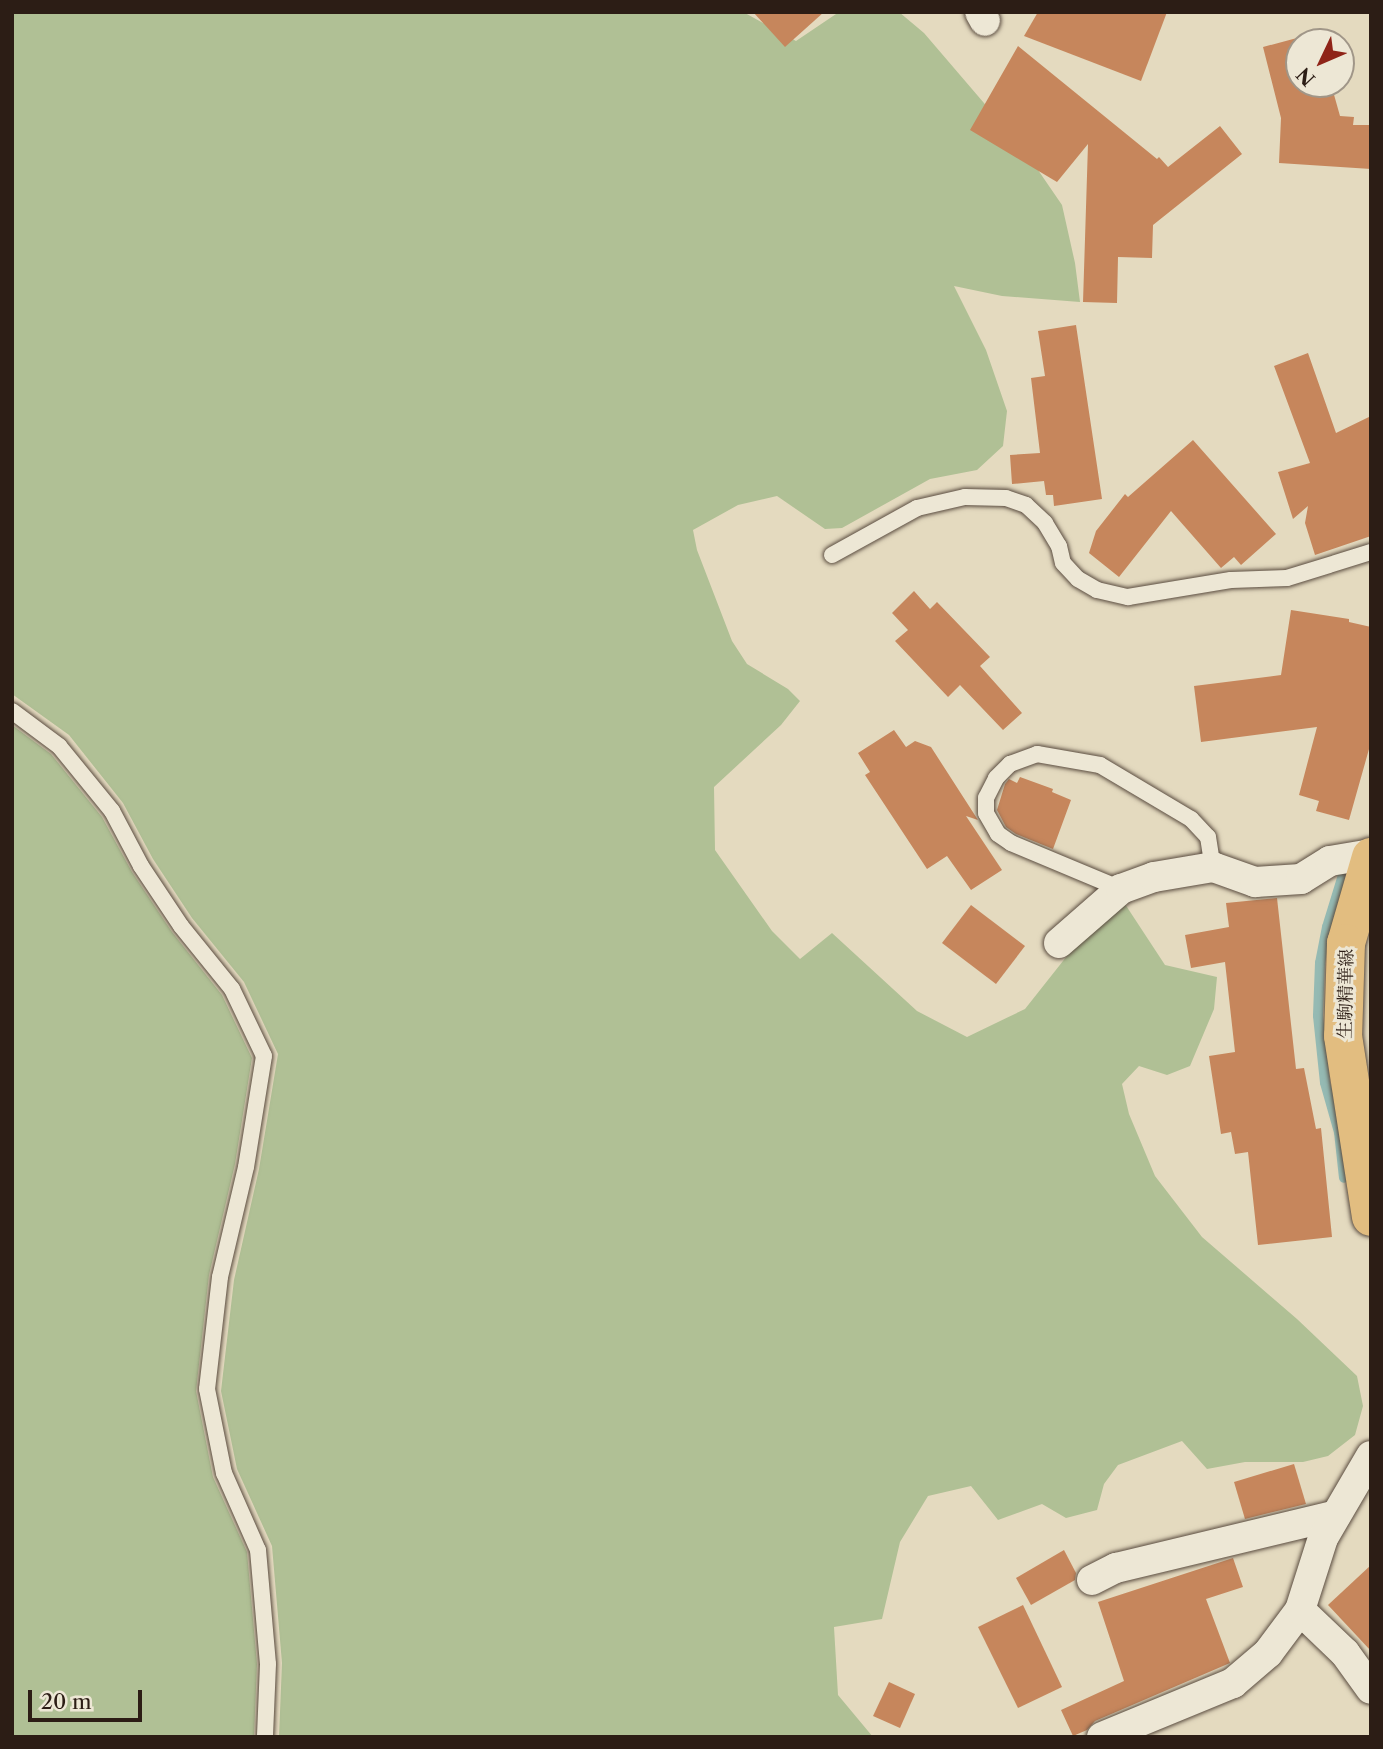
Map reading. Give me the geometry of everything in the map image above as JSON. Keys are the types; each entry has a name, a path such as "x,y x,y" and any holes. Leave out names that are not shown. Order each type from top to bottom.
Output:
{"main road":[{"name":"生駒精華線","path":"1371,856 1346,943 1343,1037 1371,1217"}],"street":[{"path":"1059,943 1121,889 1154,877 1213,867 1255,882 1301,879 1330,861 1371,856"},
{"path":"1101,1737 1233,1683 1268,1653 1300,1610 1323,1538 1371,1456"},
{"path":"1092,1580 1115,1568 1336,1515"},
{"path":"1300,1610 1346,1653 1371,1689"}],"lane":[{"path":"832,555 917,508 965,497 1006,498 1026,505 1045,523 1059,546 1063,563 1078,579 1097,590 1128,597 1231,580 1287,578 1371,552"},
{"path":"12,711 59,746 112,811 141,866 181,926 232,989 264,1056 246,1167 220,1277 207,1389 224,1473 258,1549 268,1664 265,1737"},
{"path":"1121,889 1011,843 998,834 986,813 986,798 996,778 1010,764 1037,754 1100,765 1191,819 1208,837 1213,867"}],"green space":[{"path":"12,12 745,13 796,41 839,12 899,12 924,33 1025,151 1062,205 1075,263 1080,302 1002,296 954,286 986,350 1007,411 1003,446 977,470 930,479 842,528 825,529 777,496 738,505 693,530 697,550 732,641 747,664 788,689 800,701 781,725 714,787 715,850 772,931 800,959 832,933 917,1011 967,1037 1025,1009 1078,942 1123,901 1165,965 1217,977 1214,1009 1190,1066 1167,1075 1139,1066 1122,1084 1129,1114 1155,1176 1202,1237 1297,1319 1357,1376 1363,1406 1355,1435 1328,1456 1303,1462 1245,1462 1207,1469 1182,1441 1118,1465 1104,1484 1097,1510 1066,1518 1042,1504 998,1520 971,1486 928,1496 900,1542 882,1619 834,1627 838,1695 873,1737 279,1737 282,1663 272,1546 237,1469 221,1391 234,1280 259,1169 278,1054 244,982 192,918 153,859 123,803 69,735 12,694"},
{"path":"12,725 51,754 102,817 132,872 172,932 222,995 252,1058 235,1164 209,1275 196,1391 213,1477 247,1552 257,1664 254,1737 12,1737"}],"building":[{"path":"753,12 824,12 785,47"},
{"path":"1038,12 1167,12 1141,81 1024,36"},
{"path":"1285,41 1285,98 1335,98 1340,116 1354,117 1353,125 1371,125 1371,169 1279,163 1281,118 1263,47"},
{"path":"1018,46 1157,159 1159,157 1168,167 1220,126 1242,154 1153,225 1152,258 1118,257 1117,303 1083,302 1088,144 1057,182 970,130"},
{"path":"1076,325 1102,499 1054,506 1053,495 1046,495 1044,481 1012,484 1010,455 1040,453 1031,378 1045,376 1038,331"},
{"path":"1308,353 1336,433 1371,416 1371,536 1315,555 1305,523 1308,506 1293,519 1278,472 1310,463 1274,366"},
{"path":"1193,440 1276,534 1241,565 1234,557 1221,568 1171,511 1119,577 1089,553 1096,531 1125,494 1128,497"},
{"path":"914,591 930,609 937,602 990,657 980,666 1022,713 1003,730 960,685 948,697 895,641 908,630 892,613"},
{"path":"1291,610 1349,619 1349,622 1371,627 1371,742 1349,820 1316,811 1319,801 1299,795 1317,727 1201,742 1194,686 1281,675"},
{"path":"894,730 906,747 915,741 931,747 978,820 966,816 1002,870 971,890 947,856 927,869 865,775 870,772 858,753"},
{"path":"1020,777 1053,789 1052,792 1071,800 1053,849 1016,834 1006,827 997,810 1005,784 1009,779 1017,783"},
{"path":"1277,898 1296,1069 1304,1068 1316,1129 1321,1128 1332,1237 1258,1245 1248,1152 1235,1154 1231,1132 1221,1134 1209,1056 1235,1052 1225,962 1191,968 1185,935 1229,927 1226,903"},
{"path":"971,905 1025,946 996,984 942,943"},
{"path":"1294,1464 1306,1504 1245,1519 1234,1482"},
{"path":"1064,1550 1076,1573 1075,1580 1031,1605 1016,1578"},
{"path":"1233,1558 1243,1587 1206,1599 1230,1663 1095,1721 1087,1730 1073,1736 1061,1710 1124,1681 1098,1602"},
{"path":"1371,1565 1371,1651 1328,1605"},
{"path":"1023,1605 1062,1687 1018,1708 978,1627"},
{"path":"889,1682 915,1694 900,1728 873,1716"}],"waterway":[{"path":"1343,875 1327,927 1320,963 1318,1016 1325,1083 1339,1132 1344,1178"}]}
